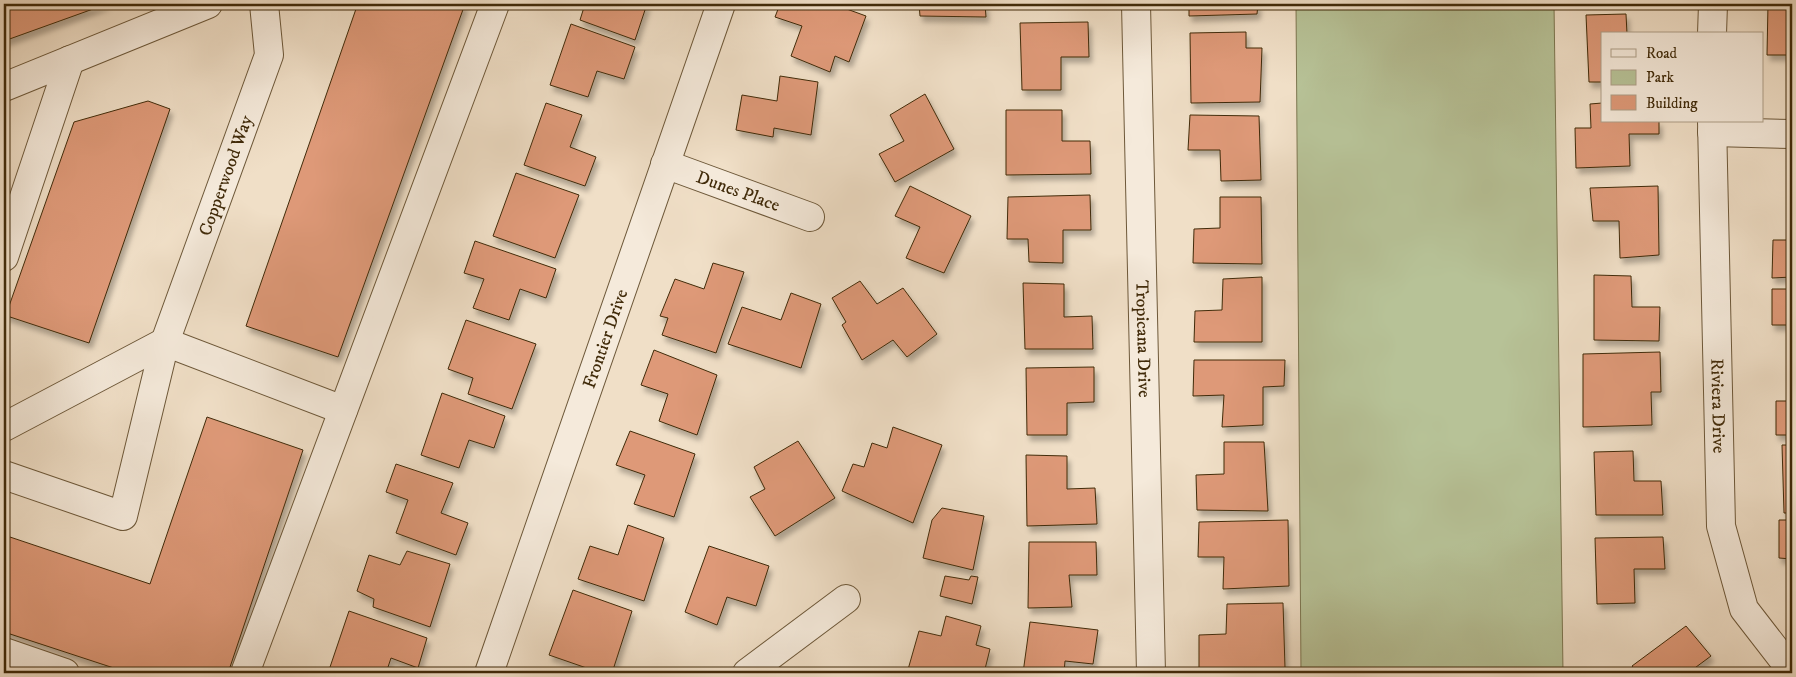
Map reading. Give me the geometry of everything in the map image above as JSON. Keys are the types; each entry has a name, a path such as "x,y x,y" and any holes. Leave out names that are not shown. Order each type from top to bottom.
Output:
{"street":[{"path":"4,87 208,4"},
{"name":"Copperwood Way","path":"4,475 123,516 165,342 269,55 264,4"},
{"path":"245,673 495,4"},
{"name":"Frontier Drive","path":"490,673 722,4"},
{"name":"Tropicana Drive","path":"1136,4 1151,673"},
{"path":"1712,4 1712,32"},
{"path":"4,257 70,60"},
{"path":"1712,127 1792,134"},
{"name":"Riviera Drive","path":"1712,127 1721,526 1744,609 1792,671"},
{"name":"Dunes Place","path":"665,164 810,217"},
{"path":"4,428 165,342 343,410"},
{"path":"747,673 846,599"},
{"path":"4,652 65,673"}],"green space":[{"path":"1296,4 1554,4 1563,673 1301,673"}],"building":[{"path":"4,4 107,4 4,41"},
{"path":"363,4 465,4 338,357 246,326 357,6"},
{"path":"585,4 647,4 635,40 580,20"},
{"path":"780,4 833,4 866,16 849,62 835,56 830,72 791,56 802,26 775,17"},
{"path":"919,4 985,4 986,17 920,16"},
{"path":"1189,4 1258,4 1257,14 1189,16"},
{"path":"1768,4 1792,4 1792,55 1767,55"},
{"path":"1626,14 1627,32 1601,32 1601,82 1589,82 1586,15"},
{"path":"1088,22 1089,57 1061,57 1061,90 1022,90 1020,23"},
{"path":"571,24 635,47 624,79 597,71 588,97 550,85"},
{"path":"1246,32 1246,48 1262,48 1260,102 1191,103 1190,33"},
{"path":"780,76 818,82 811,135 774,128 773,137 736,130 742,95 777,101"},
{"path":"925,94 954,149 895,182 879,154 904,141 890,115"},
{"path":"148,101 170,109 89,343 4,315 4,307 8,309 74,122"},
{"path":"546,103 582,115 570,147 596,157 585,186 524,165"},
{"path":"1601,103 1601,122 1659,122 1659,134 1629,134 1630,166 1576,168 1575,128 1591,128 1590,104"},
{"path":"1006,110 1062,110 1062,141 1090,141 1091,174 1006,175"},
{"path":"1190,115 1259,116 1261,180 1221,181 1220,150 1188,150"},
{"path":"516,173 579,195 555,258 493,236"},
{"path":"910,186 971,216 944,273 906,258 920,227 895,216"},
{"path":"1658,186 1659,255 1620,258 1619,221 1593,221 1590,188"},
{"path":"1090,195 1091,230 1063,230 1063,263 1029,262 1028,239 1007,239 1008,197"},
{"path":"1220,197 1261,197 1262,264 1193,263 1194,229 1220,228"},
{"path":"1773,240 1792,240 1792,277 1772,278"},
{"path":"475,241 556,269 546,298 520,289 509,320 473,308 484,279 464,273"},
{"path":"713,263 744,272 716,353 662,335 668,318 660,316 675,279 704,289"},
{"path":"1594,275 1631,276 1632,307 1660,307 1659,341 1594,340"},
{"path":"1262,277 1262,342 1194,342 1195,311 1222,310 1223,279"},
{"path":"860,281 877,304 903,288 937,334 907,357 893,340 862,360 842,325 846,322 832,298"},
{"path":"1023,283 1064,284 1064,317 1092,316 1093,349 1025,349"},
{"path":"1772,289 1792,289 1792,325 1772,325"},
{"path":"791,293 821,304 801,368 728,344 742,307 781,320"},
{"path":"466,320 536,344 512,409 468,394 473,378 448,369"},
{"path":"654,350 717,375 697,435 659,421 668,394 641,385"},
{"path":"1660,352 1661,392 1651,392 1652,425 1583,427 1583,354"},
{"path":"1194,360 1285,360 1284,386 1263,387 1263,425 1222,427 1224,395 1193,396"},
{"path":"1094,367 1094,402 1067,403 1067,435 1027,435 1026,368"},
{"path":"442,393 505,416 494,448 469,440 459,468 421,455"},
{"path":"1776,401 1792,401 1792,435 1776,435"},
{"path":"207,417 303,450 228,673 129,673 4,632 4,535 150,584"},
{"path":"893,427 942,445 913,523 842,491 853,464 864,467 872,443 887,448"},
{"path":"630,431 695,454 674,517 634,504 645,475 616,465"},
{"path":"798,441 835,498 775,536 750,497 765,489 754,467"},
{"path":"1224,442 1264,442 1268,511 1197,510 1196,475 1224,474"},
{"path":"1782,445 1792,445 1792,513 1784,513"},
{"path":"1633,451 1634,481 1661,481 1663,515 1596,515 1594,452"},
{"path":"1026,455 1067,456 1067,489 1095,488 1097,524 1027,526"},
{"path":"396,464 453,483 441,513 468,523 456,555 396,533 408,500 386,492"},
{"path":"942,508 984,516 973,570 923,558 932,520"},
{"path":"1288,520 1289,586 1223,589 1224,557 1198,557 1199,522"},
{"path":"1779,520 1792,520 1792,559 1779,558"},
{"path":"628,525 664,538 644,601 578,579 590,546 618,555"},
{"path":"1663,537 1665,569 1634,569 1635,603 1597,604 1595,538"},
{"path":"1029,542 1096,542 1097,575 1069,575 1072,607 1028,608"},
{"path":"709,546 769,566 756,606 727,597 717,625 685,612"},
{"path":"407,551 450,564 430,627 373,607 374,599 357,591 369,555 400,565"},
{"path":"945,576 969,580 971,576 978,577 972,604 940,596"},
{"path":"573,590 632,611 612,673 601,673 549,655"},
{"path":"1283,603 1285,668 1199,669 1199,635 1226,634 1227,604"},
{"path":"349,611 427,638 418,668 391,658 386,673 328,673"},
{"path":"946,616 981,626 976,645 990,649 984,673 907,673 919,631 941,636"},
{"path":"1030,622 1098,630 1093,664 1065,661 1064,673 1023,673"},
{"path":"1686,626 1711,656 1688,673 1638,673 1632,666"}]}
